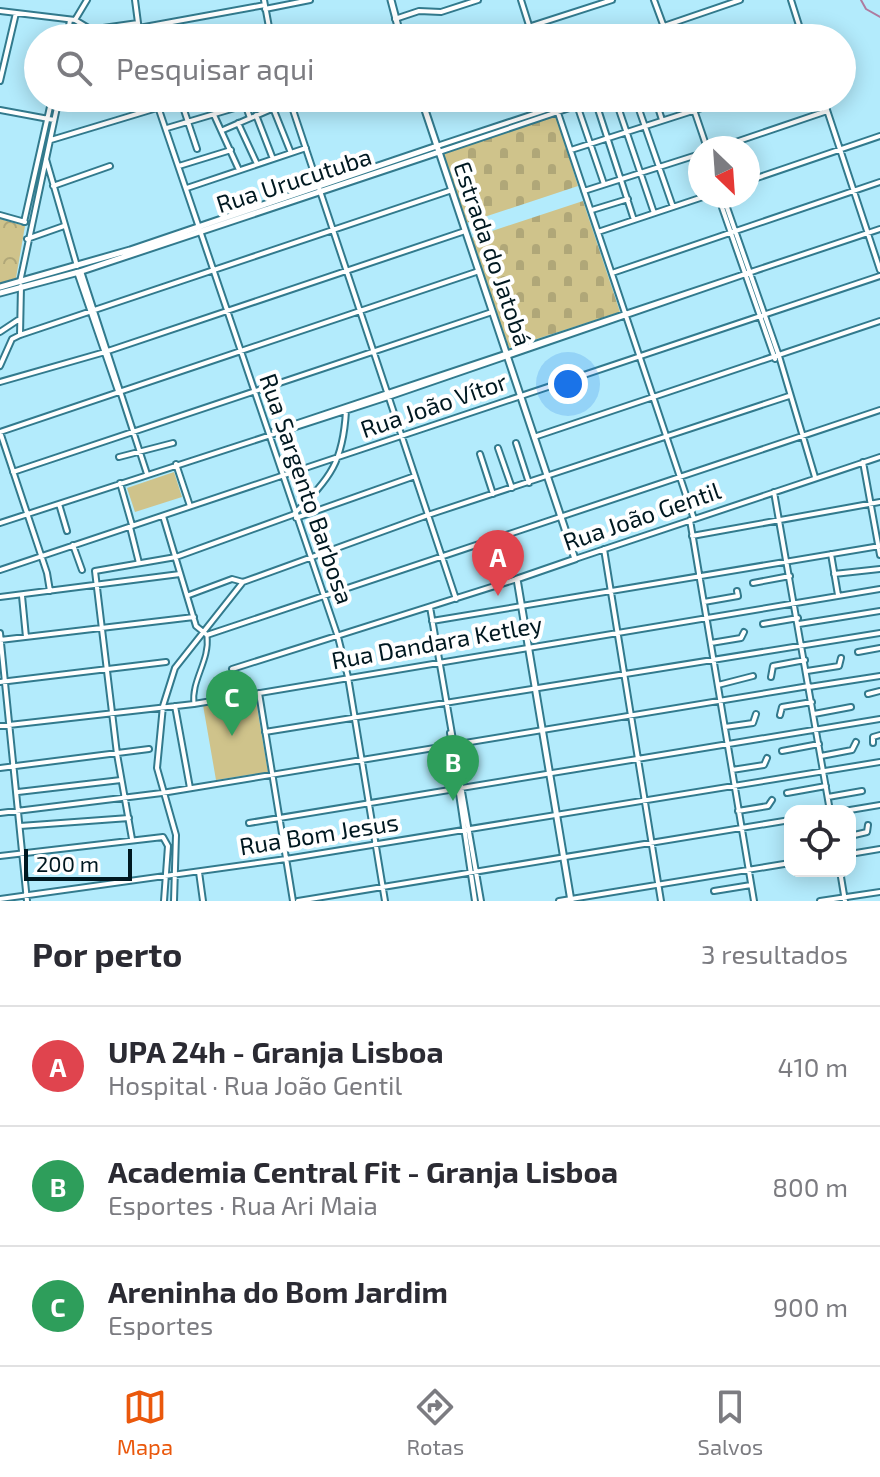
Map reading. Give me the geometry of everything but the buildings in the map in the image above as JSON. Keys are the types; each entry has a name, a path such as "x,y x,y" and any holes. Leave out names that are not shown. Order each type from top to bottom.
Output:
{"street":[{"path":"71,24 87,0"},
{"path":"135,0 138,24"},
{"path":"144,24 265,4 310,0"},
{"path":"391,0 397,24"},
{"path":"395,19 419,11 441,12 478,0"},
{"path":"521,0 529,24"},
{"path":"539,24 612,0"},
{"path":"654,0 662,24"},
{"path":"672,24 740,0"},
{"path":"791,0 797,24"},
{"path":"265,4 268,24"},
{"path":"0,11 72,20 80,24"},
{"path":"0,81 16,13"},
{"path":"0,110 54,120"},
{"path":"24,222 49,112"},
{"path":"20,335 18,320 27,239 56,112"},
{"path":"49,140 144,112"},
{"name":"Rua Sargento Barbosa","path":"159,112 167,128 338,637 348,677 385,901"},
{"path":"185,112 197,149"},
{"path":"167,128 223,112"},
{"path":"248,112 250,118"},
{"path":"223,130 263,112"},
{"path":"275,112 291,153"},
{"path":"294,112 456,599"},
{"name":"Estrada do Jatobá","path":"425,112 575,559"},
{"name":"Rua Urucutuba","path":"438,149 536,112"},
{"name":"Rua Urucutuba","path":"0,287 78,270 548,112"},
{"path":"558,112 681,477 692,520 692,536 754,901"},
{"path":"579,112 604,184"},
{"path":"601,112 634,220"},
{"path":"620,112 654,213"},
{"path":"640,112 673,207"},
{"path":"659,112 662,120"},
{"path":"571,150 688,112"},
{"path":"695,112 703,136"},
{"path":"753,136 824,112"},
{"path":"827,112 880,270"},
{"path":"214,115 239,170"},
{"path":"256,115 273,159"},
{"path":"238,123 257,164"},
{"path":"760,177 880,136"},
{"path":"187,188 307,148"},
{"path":"179,166 231,150"},
{"path":"45,157 78,270 147,474"},
{"path":"584,191 688,158"},
{"path":"53,186 110,166"},
{"path":"612,273 880,182"},
{"path":"0,366 10,341 20,335 452,190"},
{"path":"591,210 628,199"},
{"path":"598,232 688,202"},
{"path":"724,208 815,477"},
{"path":"0,215 31,224"},
{"path":"27,239 64,226"},
{"path":"0,523 880,229"},
{"path":"0,382 106,352 465,231"},
{"path":"50,591 42,556 0,432 480,271"},
{"name":"Rua João Vítor","path":"0,570 880,276"},
{"name":"Rua Urucutuba","path":"0,293 21,284"},
{"path":"13,472 493,312"},
{"path":"0,332 18,320"},
{"path":"534,437 880,321"},
{"path":"269,434 388,395"},
{"path":"164,901 171,877 176,835 157,768 163,706 173,671 201,630 242,582 428,515 548,478 789,396"},
{"path":"201,630 324,597 880,410"},
{"path":"296,515 330,476 340,456 346,411"},
{"path":"119,457 173,443"},
{"path":"516,443 529,483"},
{"path":"498,448 512,488"},
{"path":"480,454 493,494"},
{"name":"Rua João Gentil","path":"232,669 456,599 880,457"},
{"path":"863,462 880,555"},
{"path":"176,464 190,506"},
{"path":"132,839 117,754 96,570 176,557 416,476"},
{"path":"120,483 139,563"},
{"path":"774,492 829,805"},
{"path":"692,536 880,502"},
{"path":"59,504 67,531"},
{"path":"163,516 207,657 192,689 194,704"},
{"path":"73,545 82,570"},
{"path":"432,621 879,546"},
{"path":"604,549 661,901"},
{"path":"831,554 838,596"},
{"path":"834,574 880,569"},
{"path":"0,597 181,574"},
{"path":"753,583 790,576"},
{"path":"188,596 236,579 242,582"},
{"path":"517,579 571,900"},
{"name":"Rua Dandara Ketley","path":"0,726 194,704 880,589"},
{"path":"704,602 738,596 737,591"},
{"path":"22,595 26,637"},
{"path":"430,607 453,746 463,831 478,901"},
{"path":"763,624 880,611"},
{"path":"0,640 194,617"},
{"path":"711,643 741,638 744,632"},
{"path":"0,633 27,899"},
{"path":"265,732 880,633"},
{"path":"858,652 880,648"},
{"path":"807,671 839,666 841,658"},
{"path":"771,677 772,667 778,664 805,660"},
{"path":"3,682 166,662"},
{"path":"718,685 753,676"},
{"path":"0,813 125,799 880,676"},
{"path":"868,694 880,691"},
{"path":"259,693 286,859 296,901 784,821"},
{"path":"780,715 782,707 812,702"},
{"path":"175,706 190,788"},
{"path":"814,714 851,707"},
{"path":"725,727 753,723 756,714"},
{"path":"249,823 880,719"},
{"path":"873,743 873,737 880,735"},
{"path":"821,756 849,751 856,742"},
{"path":"782,751 819,744"},
{"path":"0,768 149,749"},
{"path":"732,770 764,765 767,758"},
{"name":"Rua Bom Jesus","path":"0,899 27,899 171,877 880,762"},
{"path":"18,792 121,780"},
{"path":"787,793 826,786"},
{"path":"459,788 470,830 473,872"},
{"path":"828,797 862,791"},
{"path":"738,811 768,806 772,800"},
{"path":"856,809 880,805"},
{"path":"20,826 129,818"},
{"path":"856,835 867,832 868,825"},
{"path":"0,856 152,837 167,841 174,901"},
{"path":"856,853 880,849"},
{"path":"559,901 784,864"},
{"path":"199,872 203,901"},
{"path":"841,877 844,899"},
{"path":"714,891 751,885"},
{"path":"820,901 880,892"}],"green space":[{"path":"556,116 578,186 466,223 443,154"},
{"path":"583,201 620,312 509,348 471,238"},
{"path":"0,219 25,226 16,278 0,283"},
{"path":"174,472 182,497 135,512 127,488"},
{"path":"255,695 268,772 216,780 203,705"}],"waterway":[{"path":"861,0 866,9 880,17"}],"place":[{"name":"UPA 24h - Granja Lisboa","path":"498,596"},
{"name":"Areninha do Bom Jardim","path":"232,736"},
{"name":"Academia Central Fit - Granja Lisboa","path":"453,801"}]}
